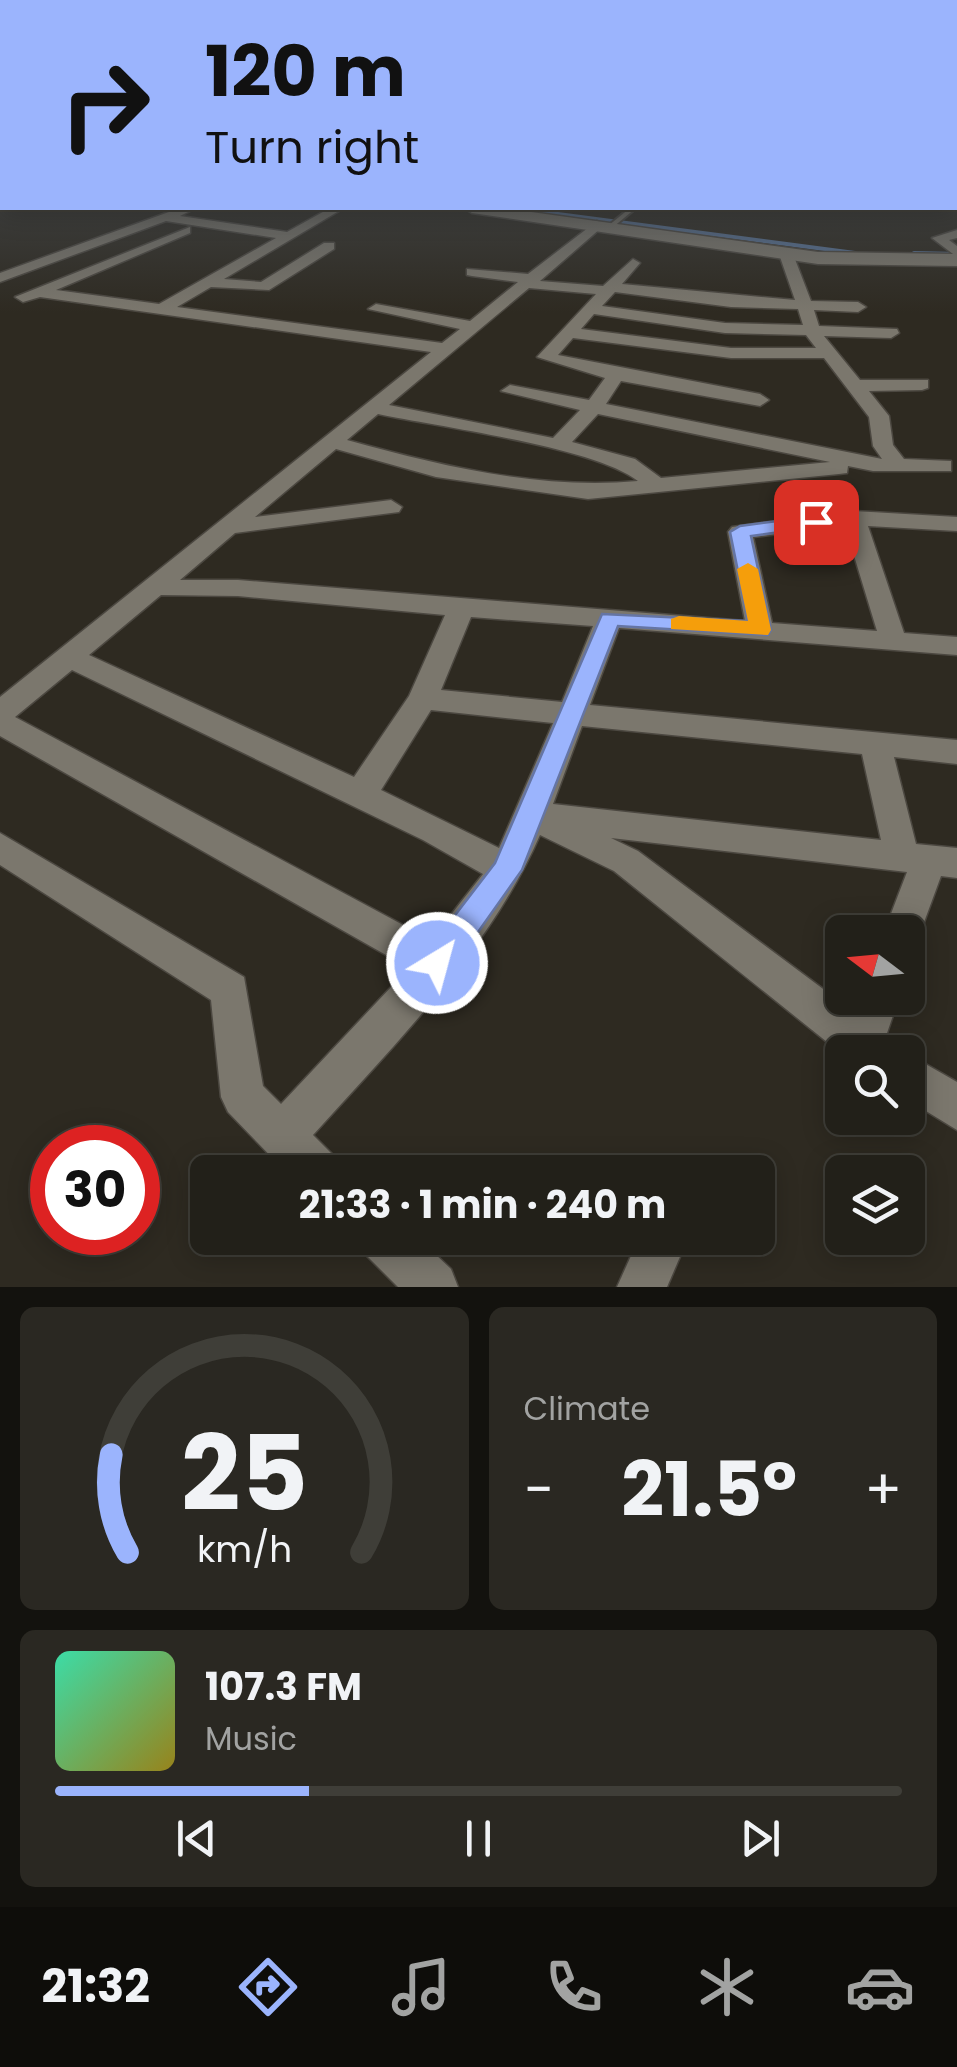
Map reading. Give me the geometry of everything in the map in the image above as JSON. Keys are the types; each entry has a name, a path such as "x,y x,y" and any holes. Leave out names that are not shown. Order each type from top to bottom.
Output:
{"street":[{"path":"0,278 185,210"},
{"path":"164,308 334,210"},
{"path":"489,210 610,224 786,254 955,249"},
{"path":"167,218 287,236"},
{"path":"18,296 200,223"},
{"path":"0,713 447,349 610,224"},
{"path":"210,282 264,288 329,246"},
{"path":"786,254 813,332 880,416 883,446 898,466"},
{"path":"633,264 568,332 546,357 548,360 760,400"},
{"path":"472,272 610,289 858,306"},
{"path":"18,296 164,308 447,349"},
{"path":"376,309 478,326"},
{"path":"591,309 725,328 891,334"},
{"path":"568,332 731,354 829,353"},
{"path":"558,445 616,375"},
{"path":"857,386 922,384"},
{"path":"510,391 873,466"},
{"path":"374,408 628,463 653,482"},
{"path":"332,442 436,471 588,492 653,482 873,466 942,466"},
{"path":"227,527 391,507"},
{"path":"854,518 893,640"},
{"path":"760,630 740,532 854,518 957,524"},
{"path":"154,587 238,588 957,646"},
{"path":"360,794 423,699 462,608"},
{"path":"282,1136 437,963 507,870 610,619"},
{"path":"69,657 360,794 507,870"},
{"path":"423,699 957,752"},
{"path":"0,722 437,963"},
{"path":"874,742 930,860 909,915"},
{"path":"532,815 930,860"},
{"path":"532,815 626,861 851,1035"},
{"path":"0,847 230,990 243,1097 301,1155"},
{"path":"925,1086 957,1108"},
{"path":"401,1255 433,1287"},
{"path":"642,1287 656,1255"}],"lane":[{"path":"610,224 630,210"}],"waterway":[{"path":"527,210 855,253"},
{"path":"914,253 957,254"}],"slow traffic":[{"path":"679,624 760,630 748,569"}],"route":[{"path":"437,963 507,870 610,619 760,630 740,532 816,522"}]}
